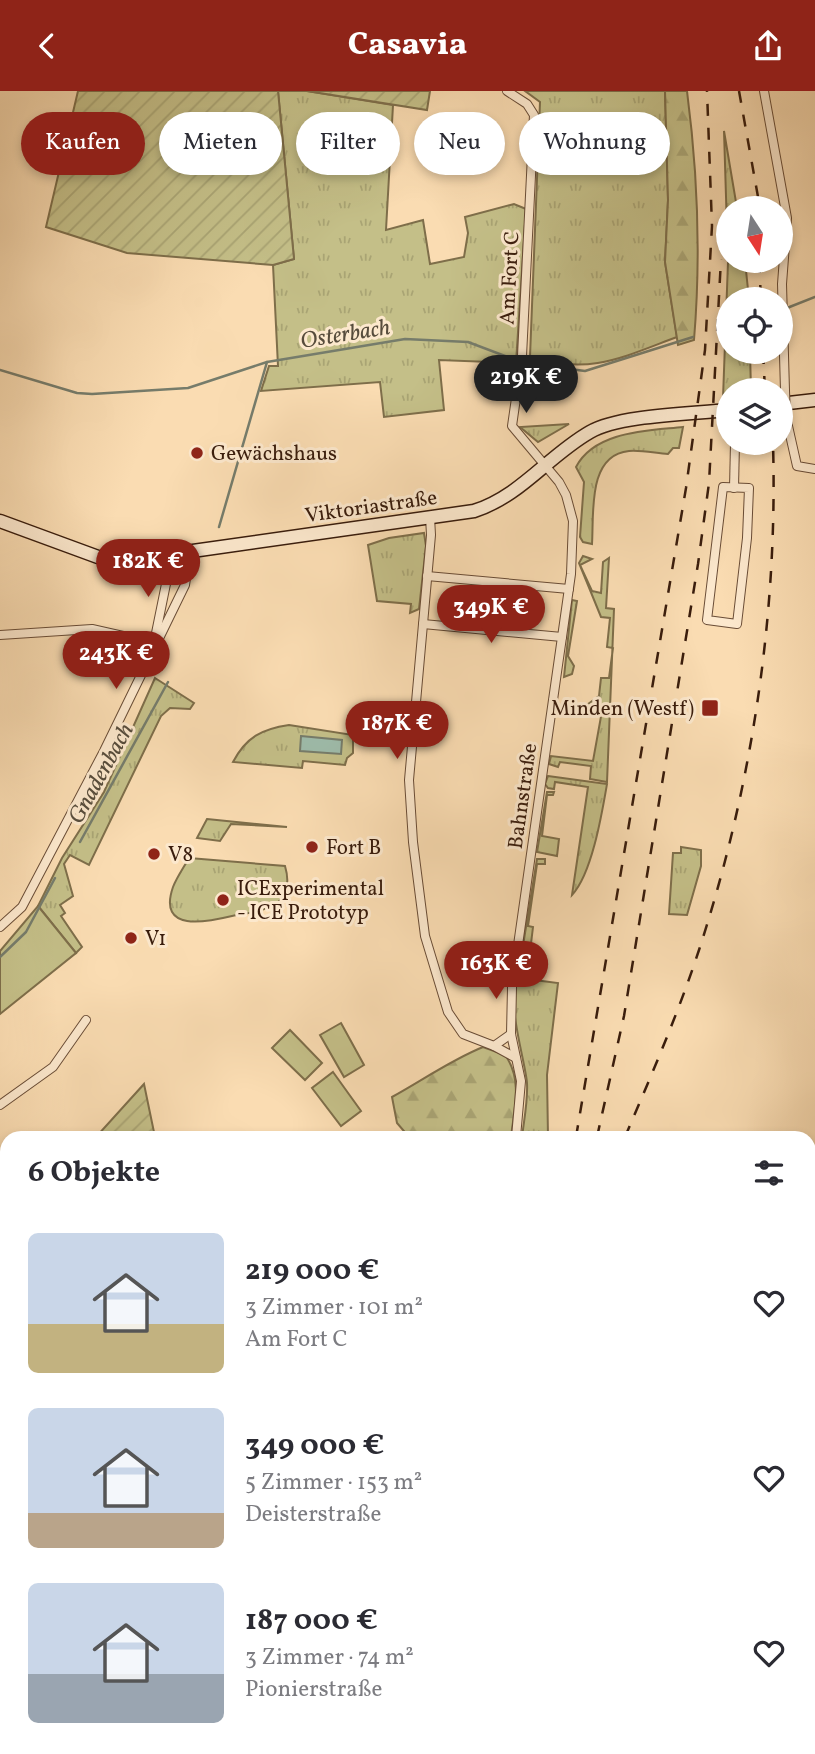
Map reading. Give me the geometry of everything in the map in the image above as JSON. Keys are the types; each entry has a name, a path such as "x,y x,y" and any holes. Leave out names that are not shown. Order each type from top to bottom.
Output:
{"main road":[{"path":"793,403 815,400"},
{"name":"Viktoriastraße","path":"0,521 98,557 136,559 166,557 430,517 489,506 510,495 562,451 605,426 716,412"}],"street":[{"name":"Am Fort C","path":"507,91 527,104 534,115 522,361 512,426 544,467"},
{"path":"764,91 787,218 782,284 786,417 797,466 815,469"},
{"path":"734,488 735,455"},
{"name":"Bahnstraße","path":"517,1131 521,1090 511,1034 512,987 569,589 571,509 559,482 544,467"},
{"path":"723,487 734,488 749,488 737,624 707,620 723,487"},
{"path":"430,517 409,780 413,842 425,936 434,972 456,1025 475,1041 494,1046 516,1058"},
{"path":"0,927 22,907 104,751 154,643 185,585 190,552"},
{"path":"154,643 167,579 166,557"},
{"path":"427,576 569,589"},
{"path":"423,624 562,637"},
{"path":"0,635 92,629 154,643"},
{"path":"0,1105 30,1087 53,1067 86,1020"},
{"path":"494,1046 511,1034"}],"green space":[{"path":"78,91 278,91 280,112 159,112 159,175 282,175 282,133 294,259 273,265 127,253 46,227 58,175 145,175 145,112 73,112"},
{"path":"278,91 307,91 393,105 393,112 296,112 296,175 389,175 386,230 423,220 430,264 464,257 468,233 465,217 514,204 526,209 516,363 439,360 444,410 384,417 380,382 261,391 269,366 278,366 273,265 294,259"},
{"path":"307,91 430,91 427,110"},
{"path":"525,91 665,91 666,112 540,112 540,102"},
{"path":"665,91 687,91 696,185 697,277 694,340 678,345 665,262 667,175 670,175 670,112 666,112"},
{"path":"724,131 735,196 726,196"},
{"path":"537,175 667,175 665,262 677,337 605,362 570,364 530,357"},
{"path":"728,273 746,273 748,287 727,287"},
{"path":"724,364 750,364 751,378 724,378"},
{"path":"569,424 538,442 520,427"},
{"path":"683,427 679,448 673,448 668,454 629,451 615,455 606,463 599,474 596,488 592,544 583,542 580,537 584,482 576,467 585,455 596,446 623,435"},
{"path":"424,533 426,546 419,609 410,613 411,604 377,601 368,545 389,538"},
{"path":"583,556 592,559 580,565 592,591 601,593 603,562 609,558 606,608 614,609 612,648 607,647 610,618 601,617 579,563"},
{"path":"572,600 577,601 568,656 574,666 572,674 564,677"},
{"path":"612,654 607,782 590,779 591,766 560,762 558,767 549,764 551,756 593,761 602,711 584,707 599,696 601,678 609,678"},
{"path":"155,678 194,703 190,709 170,708 161,716 89,865 70,855 64,864 73,896 60,905 65,913 61,916 82,947 76,953 38,906 62,858 104,792"},
{"path":"289,725 353,735 353,753 347,758 345,765 303,761 302,768 233,762 249,740 271,729"},
{"path":"548,776 607,784 591,858 572,895 588,787 555,782 554,789 548,788 545,784"},
{"path":"547,792 554,792 553,795 547,795 542,836 559,839 557,856 537,852"},
{"path":"207,819 287,827 231,824 220,841 197,838"},
{"path":"681,847 701,850 701,866 687,915 669,914 673,853 681,853"},
{"path":"189,858 285,866 286,890 278,902 266,909 198,922 187,921 172,912 170,902 173,887"},
{"path":"537,859 545,859 545,864 537,864 528,926 533,927 528,968 520,964"},
{"path":"38,906 76,953 0,1014 0,951"},
{"path":"521,972 527,973 527,979 558,983 547,1075 548,1131 523,1131 527,1083 514,1009 516,981"},
{"path":"341,1023 364,1065 344,1077 320,1035"},
{"path":"290,1030 322,1063 305,1080 272,1048"},
{"path":"483,1047 505,1055 511,1064 516,1084 512,1131 404,1131 397,1123 392,1097"},
{"path":"333,1072 361,1111 341,1126 312,1088"},
{"path":"144,1084 154,1131 101,1131"}],"shaded area":[{"path":"301,736 342,740 341,754 300,751"}],"waterway":[{"name":"Osterbach","path":"793,306 815,297"},
{"name":"Osterbach","path":"524,363 585,371 693,337"},
{"name":"Osterbach","path":"0,370 77,393 92,394 188,388 267,362 405,339 468,342 518,361"},
{"name":"Gnadenbach","path":"219,527 267,362"},
{"name":"Gnadenbach","path":"80,842 168,682"},
{"name":"Gnadenbach","path":"0,957 26,932 55,878"}],"railway":[{"path":"577,1131 686,488 705,350 712,226 707,91"},
{"path":"739,91 758,196"},
{"path":"598,1131 624,1016 698,564 709,483 720,273"},
{"path":"760,273 760,287"},
{"path":"764,364 764,378"},
{"path":"628,1131 691,974 734,826 758,699 766,636 771,571 773,455"}],"place":[{"name":"Gewächshaus","path":"197,453"},
{"name":"Minden (Westf)","path":"710,708"},
{"name":"Fort B","path":"312,847"},
{"name":"V8","path":"154,854"},
{"name":"ICExperimental - ICE Prototyp","path":"223,900"},
{"name":"V1","path":"131,938"}]}
